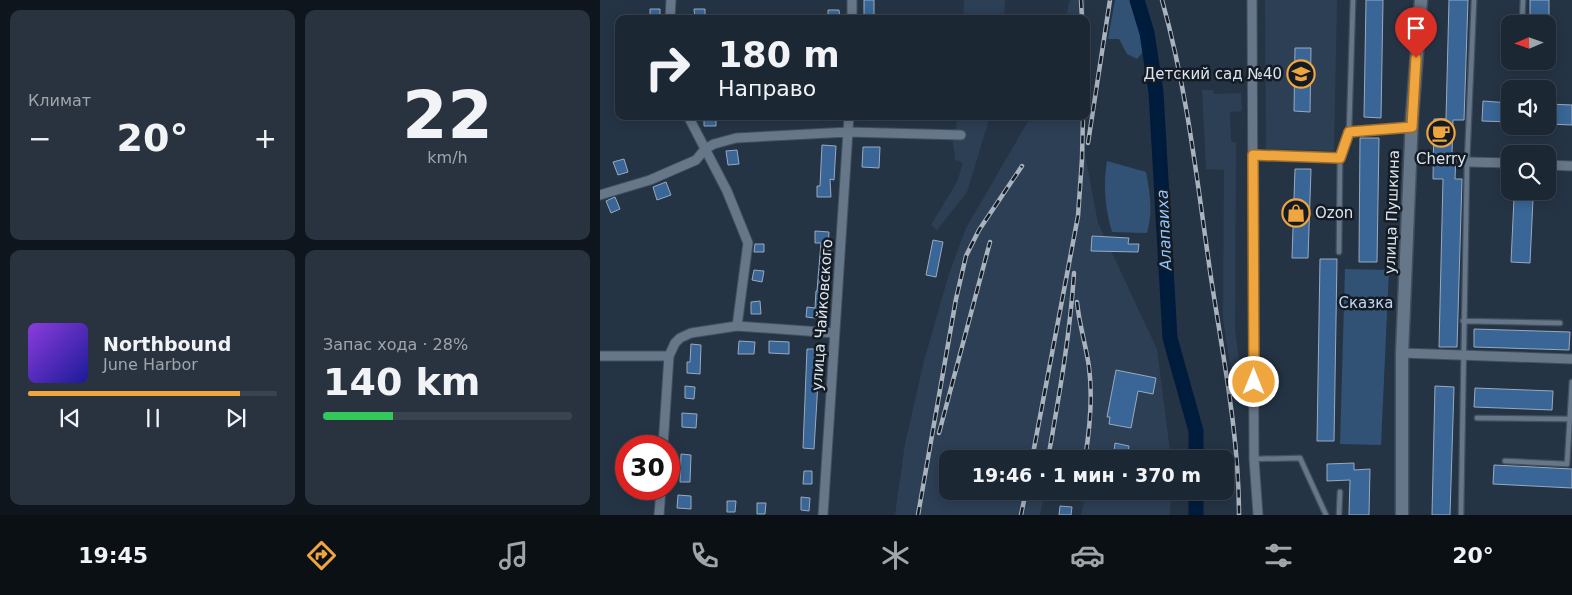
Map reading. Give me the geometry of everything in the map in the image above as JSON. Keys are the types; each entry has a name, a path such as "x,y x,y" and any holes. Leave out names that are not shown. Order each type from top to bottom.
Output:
{"street":[{"path":"670,15 671,0"},
{"path":"852,0 852,15"},
{"path":"1252,0 1254,458 1258,515"},
{"name":"улица Пушкина","path":"1402,515 1402,353 1412,127 1421,0"},
{"path":"690,120 727,191 748,243 738,326"},
{"name":"улица Чайковского","path":"823,515 849,120"},
{"path":"600,195 650,180 696,160 706,149 714,144 736,138 848,132 961,135"},
{"path":"1467,162 1501,163"},
{"path":"1556,165 1572,166"},
{"path":"664,435 669,356 675,343 680,338 691,332 738,326 834,333"},
{"path":"1402,353 1572,360"},
{"path":"600,356 669,356"},
{"path":"659,515 660,500"}],"lane":[{"path":"1339,252 1340,158 1349,132 1353,0"},
{"path":"1461,515 1462,355 1467,162 1474,0"},
{"path":"1522,0 1522,15"},
{"path":"1349,132 1412,127"},
{"path":"1253,155 1340,158"},
{"path":"1463,322 1560,323"},
{"path":"1505,461 1567,464 1571,428 1572,382"},
{"path":"1476,418 1570,419"},
{"path":"1254,458 1300,458 1326,515"},
{"path":"1339,515 1340,492"}],"shaded area":[{"path":"964,0 1005,0 1004,15 963,15"},
{"path":"1070,0 1085,0 1085,15 1066,15"},
{"name":"Детский сад №40","path":"1265,0 1337,0 1334,151 1266,149"},
{"path":"1202,90 1213,90 1214,94 1241,93 1242,111 1230,112 1231,141 1236,143 1235,330 1242,382 1233,384 1223,318 1224,170 1206,169"},
{"path":"957,120 989,120 967,192 937,230 931,225 957,182 963,163 955,160 953,143"},
{"path":"1029,120 1085,120 1085,154 1098,223 1157,349 1170,450 939,450 939,500 1043,500 1040,515 895,515 905,444 924,361 949,274 966,228"},
{"path":"1071,500 1171,500 1170,515 1081,515 1084,502"}],"green space":[{"path":"1115,0 1132,0 1138,14 1143,52 1137,59 1127,54 1119,39 1108,39"},
{"path":"1107,161 1146,172 1150,195 1147,233 1112,232 1105,196"},
{"name":"Сказка","path":"1345,269 1389,270 1381,445 1340,444"}],"building":[{"path":"864,0 874,0 874,15 864,15"},
{"path":"1366,0 1383,0 1381,118 1364,117"},
{"path":"1449,0 1468,0 1464,120 1453,120 1452,153 1456,154 1455,179 1462,179 1457,347 1439,347 1443,179 1433,179 1434,119 1446,119"},
{"path":"1530,0 1549,0 1549,15 1530,15"},
{"path":"650,9 660,9 660,15 650,15"},
{"path":"694,9 705,9 705,15 695,15"},
{"path":"828,10 839,10 840,15 828,15"},
{"path":"1295,48 1311,48 1310,112 1294,111"},
{"path":"1483,101 1501,102 1501,122 1482,121"},
{"path":"1556,104 1572,105 1572,125 1556,124"},
{"path":"704,120 716,120 716,126 704,126"},
{"path":"1360,138 1379,138 1377,262 1359,262"},
{"path":"822,145 836,146 834,180 830,179 831,197 817,197 817,186 820,186"},
{"path":"863,147 880,147 879,168 862,167"},
{"path":"737,150 739,164 728,165 726,151"},
{"path":"624,159 628,172 618,175 613,162"},
{"path":"1295,169 1311,169 1308,258 1292,258"},
{"path":"666,182 671,195 657,200 653,187"},
{"path":"615,197 620,209 611,213 606,201"},
{"path":"1514,200 1533,200 1530,263 1511,262"},
{"path":"815,231 829,232 828,250 831,251 830,265 827,265 823,319 806,317 807,307 815,308 817,291 821,243 815,243"},
{"path":"1092,236 1129,238 1128,244 1139,244 1138,252 1091,251"},
{"path":"933,240 943,242 936,277 926,275"},
{"path":"755,244 764,244 764,252 754,252"},
{"path":"1320,259 1337,259 1334,441 1317,441"},
{"path":"754,270 764,271 762,282 752,280"},
{"path":"760,301 761,314 751,314 751,302"},
{"path":"1474,329 1570,332 1569,350 1474,347"},
{"path":"739,341 755,342 754,354 738,354"},
{"path":"769,341 789,342 789,354 769,353"},
{"path":"691,344 701,345 700,374 687,373 687,362 690,362"},
{"path":"807,349 820,349 814,449 803,448"},
{"path":"1116,370 1156,378 1153,394 1138,391 1131,428 1109,424 1110,417 1107,417"},
{"path":"685,386 695,387 694,399 685,398"},
{"path":"1435,386 1454,387 1450,515 1432,515"},
{"path":"1475,388 1553,391 1552,410 1474,407"},
{"path":"682,413 697,414 696,428 682,427"},
{"path":"1115,443 1129,446 1128,450 1114,450"},
{"path":"681,454 691,455 690,482 680,482"},
{"path":"1354,463 1354,470 1370,469 1369,515 1349,515 1350,480 1327,481 1327,464"},
{"path":"1494,465 1572,469 1572,488 1493,484"},
{"path":"804,471 812,471 812,484 803,484"},
{"path":"680,495 691,496 691,509 677,508"},
{"path":"801,497 810,498 809,511 801,510"},
{"path":"727,501 736,501 735,512 727,512"},
{"path":"757,503 766,503 765,514 757,514"},
{"path":"1060,506 1072,507 1071,515 1059,515"}],"waterway":[{"name":"Алапаиха","path":"1137,0 1147,33 1156,92 1170,338 1196,431 1196,450"},
{"name":"Алапаиха","path":"1196,500 1196,515"}],"railway":[{"path":"1081,0 1082,15"},
{"path":"1088,143 1110,0"},
{"path":"1162,0 1185,101 1196,169 1233,423 1239,515"},
{"path":"1034,450 1078,216 1083,120"},
{"path":"918,515 956,299 966,256 979,230 1022,166"},
{"path":"939,433 990,242"},
{"path":"1050,450 1067,343 1074,273"},
{"path":"1077,302 1088,359 1091,390 1086,450"},
{"path":"1021,515 1024,500"}],"place":[{"name":"Детский сад №40","path":"1301,74"},
{"name":"Cherry","path":"1441,133"},
{"name":"Ozon","path":"1296,213"}],"route":[{"path":"1254,382 1253,155 1340,158 1349,132 1412,127 1416,58"}]}
